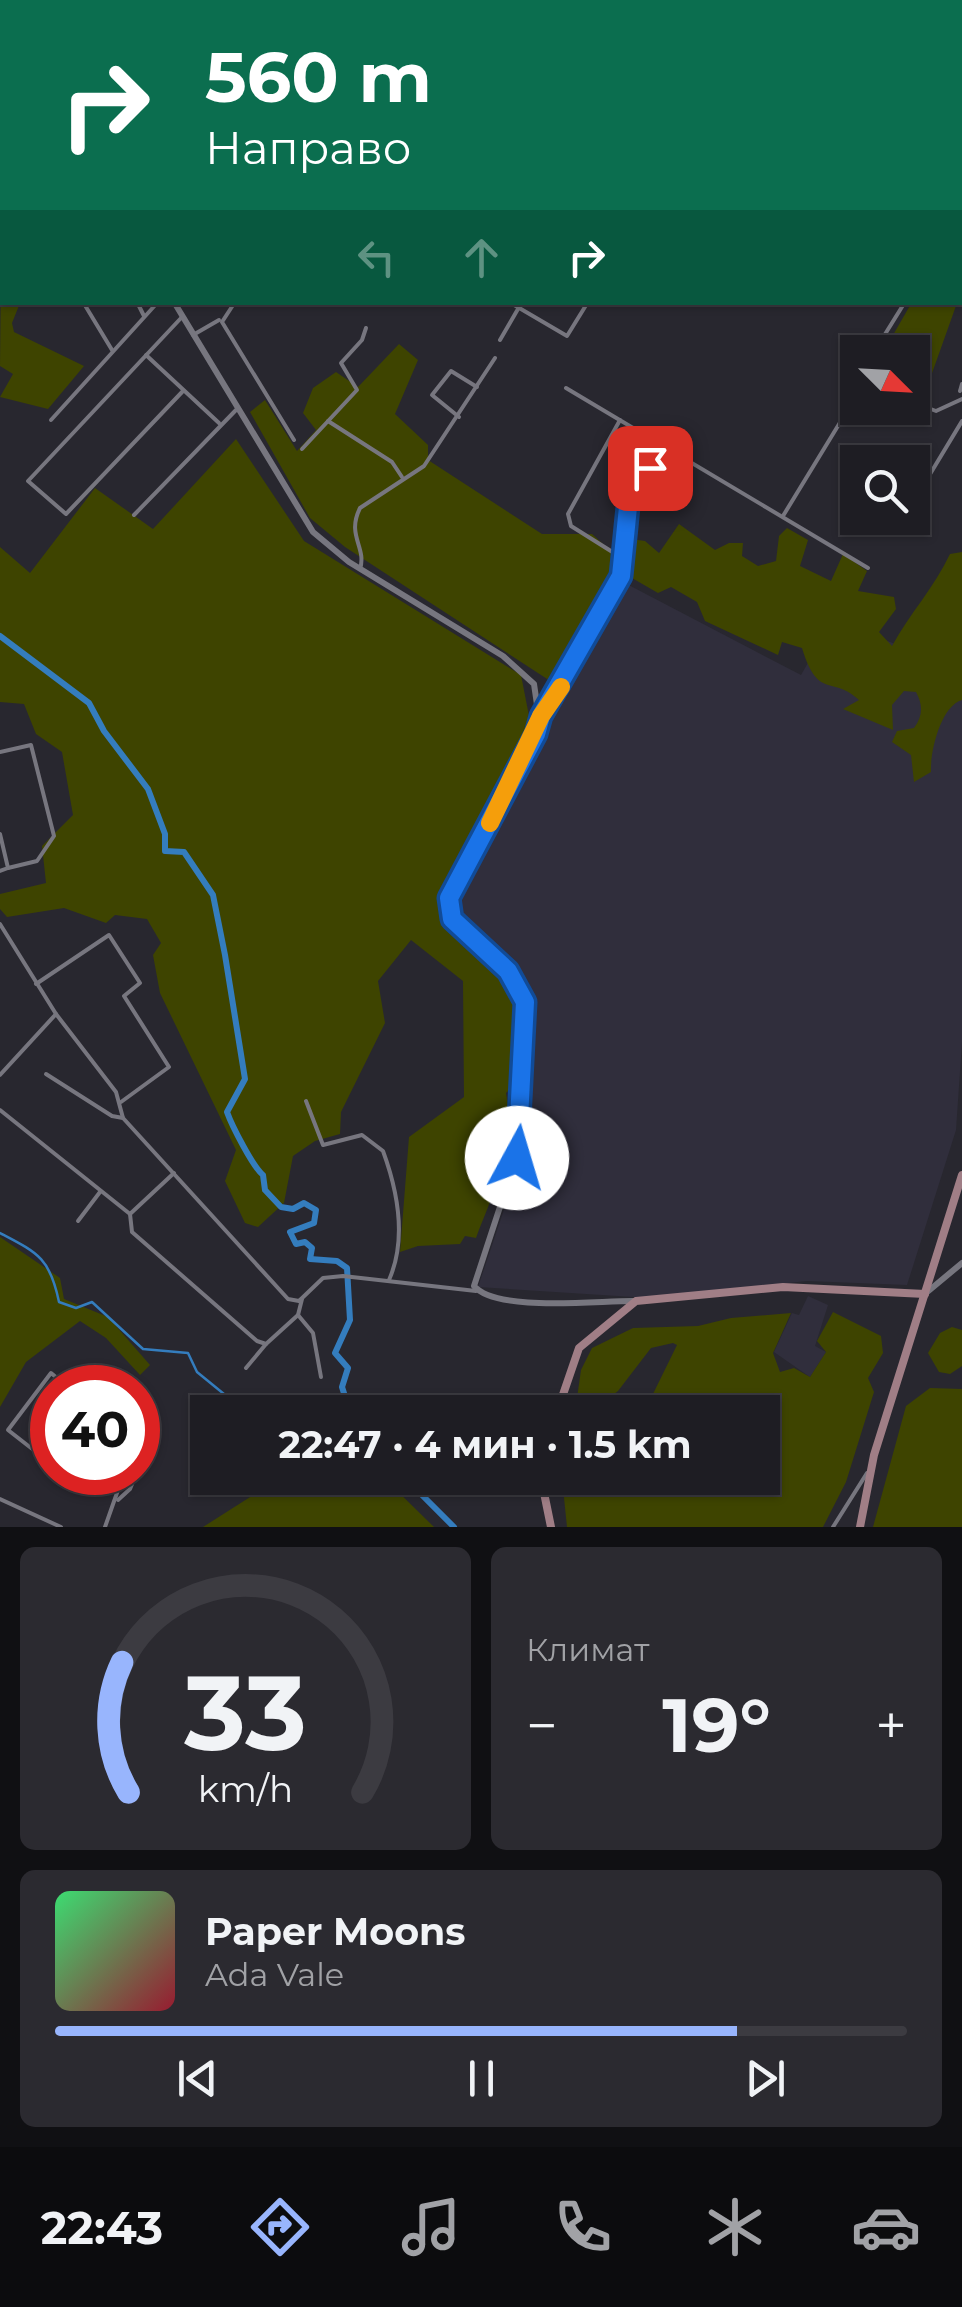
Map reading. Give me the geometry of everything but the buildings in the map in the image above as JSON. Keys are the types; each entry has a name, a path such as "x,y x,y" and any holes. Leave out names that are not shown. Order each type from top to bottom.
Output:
{"main road":[{"path":"860,1527 874,1454 962,1175"},
{"path":"563,1395 579,1348 636,1301 784,1287 925,1294"},
{"path":"544,1495 551,1527"}],"street":[{"path":"85,305 112,350"},
{"path":"138,305 144,316"},
{"path":"51,420 155,305"},
{"path":"176,305 298,513 326,545 526,673 538,694 541,716"},
{"path":"193,335 220,319 233,305"},
{"path":"500,340 520,305 567,336 586,305"},
{"path":"885,335 903,305"},
{"path":"182,318 28,481 66,514 183,391"},
{"path":"220,319 294,440"},
{"path":"302,449 357,390 340,364 366,328"},
{"path":"146,355 220,424"},
{"path":"360,569 363,562 355,544 354,519 371,497 424,466 495,358"},
{"path":"459,417 432,395 451,371 477,386"},
{"path":"960,391 962,384"},
{"path":"566,388 868,568"},
{"path":"930,409 936,411 962,400"},
{"path":"134,515 236,410"},
{"path":"620,420 568,514 571,526 623,558"},
{"path":"328,421 392,462 402,477"},
{"path":"930,474 962,421"},
{"path":"783,516 840,423"},
{"path":"476,1291 473,1282 518,1148 525,1002 508,971 452,919 449,898 536,734 541,716 621,576 628,507 664,445"},
{"path":"0,752 31,745 54,836 37,862 0,871"},
{"path":"0,834 8,868"},
{"path":"0,924 56,1014 121,1102 123,1118 288,1299 302,1299"},
{"path":"36,984 109,935 140,984 124,996 169,1067 121,1102"},
{"path":"0,1075 56,1014"},
{"path":"46,1074 112,1116 123,1118"},
{"path":"306,1101 324,1145 362,1135 384,1151 400,1236 398,1257 388,1280"},
{"path":"0,1110 130,1214 132,1232 266,1344"},
{"path":"130,1214 174,1173"},
{"path":"78,1221 100,1192"},
{"path":"925,1294 962,1264"},
{"path":"246,1368 298,1314 302,1299 323,1278 356,1276 538,1302 636,1301"},
{"path":"298,1314 313,1333 321,1377"},
{"path":"30,1400 8,1430 30,1447"},
{"path":"833,1527 860,1489 874,1454"},
{"path":"117,1495 118,1500"},
{"path":"105,1527 124,1495"},
{"path":"0,1498 61,1527"}],"shaded area":[{"path":"621,581 801,675 833,619 962,671 962,1042 956,1130 907,1285 807,1281 649,1298 478,1287 521,1159 528,1007 508,961 457,917 453,896"},
{"path":"808,1296 828,1305 815,1346 826,1352 810,1377 774,1352 792,1313 799,1315"}],"green space":[{"path":"1,305 19,305 12,323 14,332 84,366 48,409 0,397 13,374 0,366"},
{"path":"910,305 956,305 931,376 930,335 893,335"},
{"path":"399,344 418,360 395,414 428,445 428,460 542,534 592,534 614,554 619,580 561,688 345,547 310,518 250,412 265,400 297,451 316,430 303,413 313,388 336,372 358,387"},
{"path":"236,439 304,541 521,675 531,726 442,891 439,916 492,962 517,1004 512,1087 506,1093 509,1132 502,1167 476,1238 465,1236 460,1244 418,1246 400,1252 409,1137 464,1097 463,981 411,940 378,981 385,1023 341,1112 340,1134 315,1141 293,1156 284,1203 258,1227 245,1223 225,1181 236,1150 160,993 153,955 161,943 147,919 115,915 106,923 64,908 7,917 0,909 0,894 46,883 42,846 73,815 62,752 36,734 24,704 0,702 0,547 30,573 95,488 153,529"},
{"path":"679,524 715,550 729,543 743,543 742,556 758,566 776,561 779,536 787,528 808,540 800,566 831,581 843,554 867,571 858,591 894,597 896,609 879,632 892,646 950,554 962,552 962,700 943,720 932,753 931,772 914,782 911,755 892,742 897,731 914,728 919,719 921,706 916,692 904,691 892,705 893,730 843,709 859,700 820,681 802,648 782,642 778,655 705,621 697,602 671,587 658,593 625,574 631,539 645,541 659,553"},
{"path":"0,1237 60,1278 64,1299 108,1317 150,1365 131,1365 106,1338 80,1321 26,1362 0,1407"},
{"path":"833,1312 881,1336 883,1353 868,1378 874,1392 846,1482 823,1527 567,1527 564,1495 780,1495 780,1395 652,1395 677,1345 673,1343 651,1348 613,1395 577,1395 581,1370 592,1348 633,1328 698,1326 731,1318 791,1313 773,1353 780,1372 794,1368 810,1377 826,1352 817,1341"},
{"path":"952,1327 962,1330 962,1366 950,1374 939,1372 928,1353 940,1333"},
{"path":"930,1388 962,1389 962,1527 873,1527 906,1406"},
{"path":"253,1495 401,1495 434,1527 203,1527"}],"waterway":[{"path":"0,636 89,703 104,731 148,789 165,834 165,851 184,852 213,895 245,1079 227,1112 263,1175 265,1190 281,1207 293,1209 304,1203 316,1210 314,1223 290,1232 296,1244 305,1242 312,1248 310,1259 337,1261 347,1268 350,1320 335,1353 348,1368 342,1387 345,1395"},
{"path":"0,1233 40,1258 51,1275 59,1302 76,1308 92,1302 143,1349 188,1353 197,1372 225,1395"},
{"path":"422,1495 454,1527"}],"slow traffic":[{"path":"490,823 536,734 541,716 561,687"}],"route":[{"path":"517,1158 525,1002 508,971 452,919 449,898 536,734 541,716 550,707 621,576 628,507 650,468"}]}
